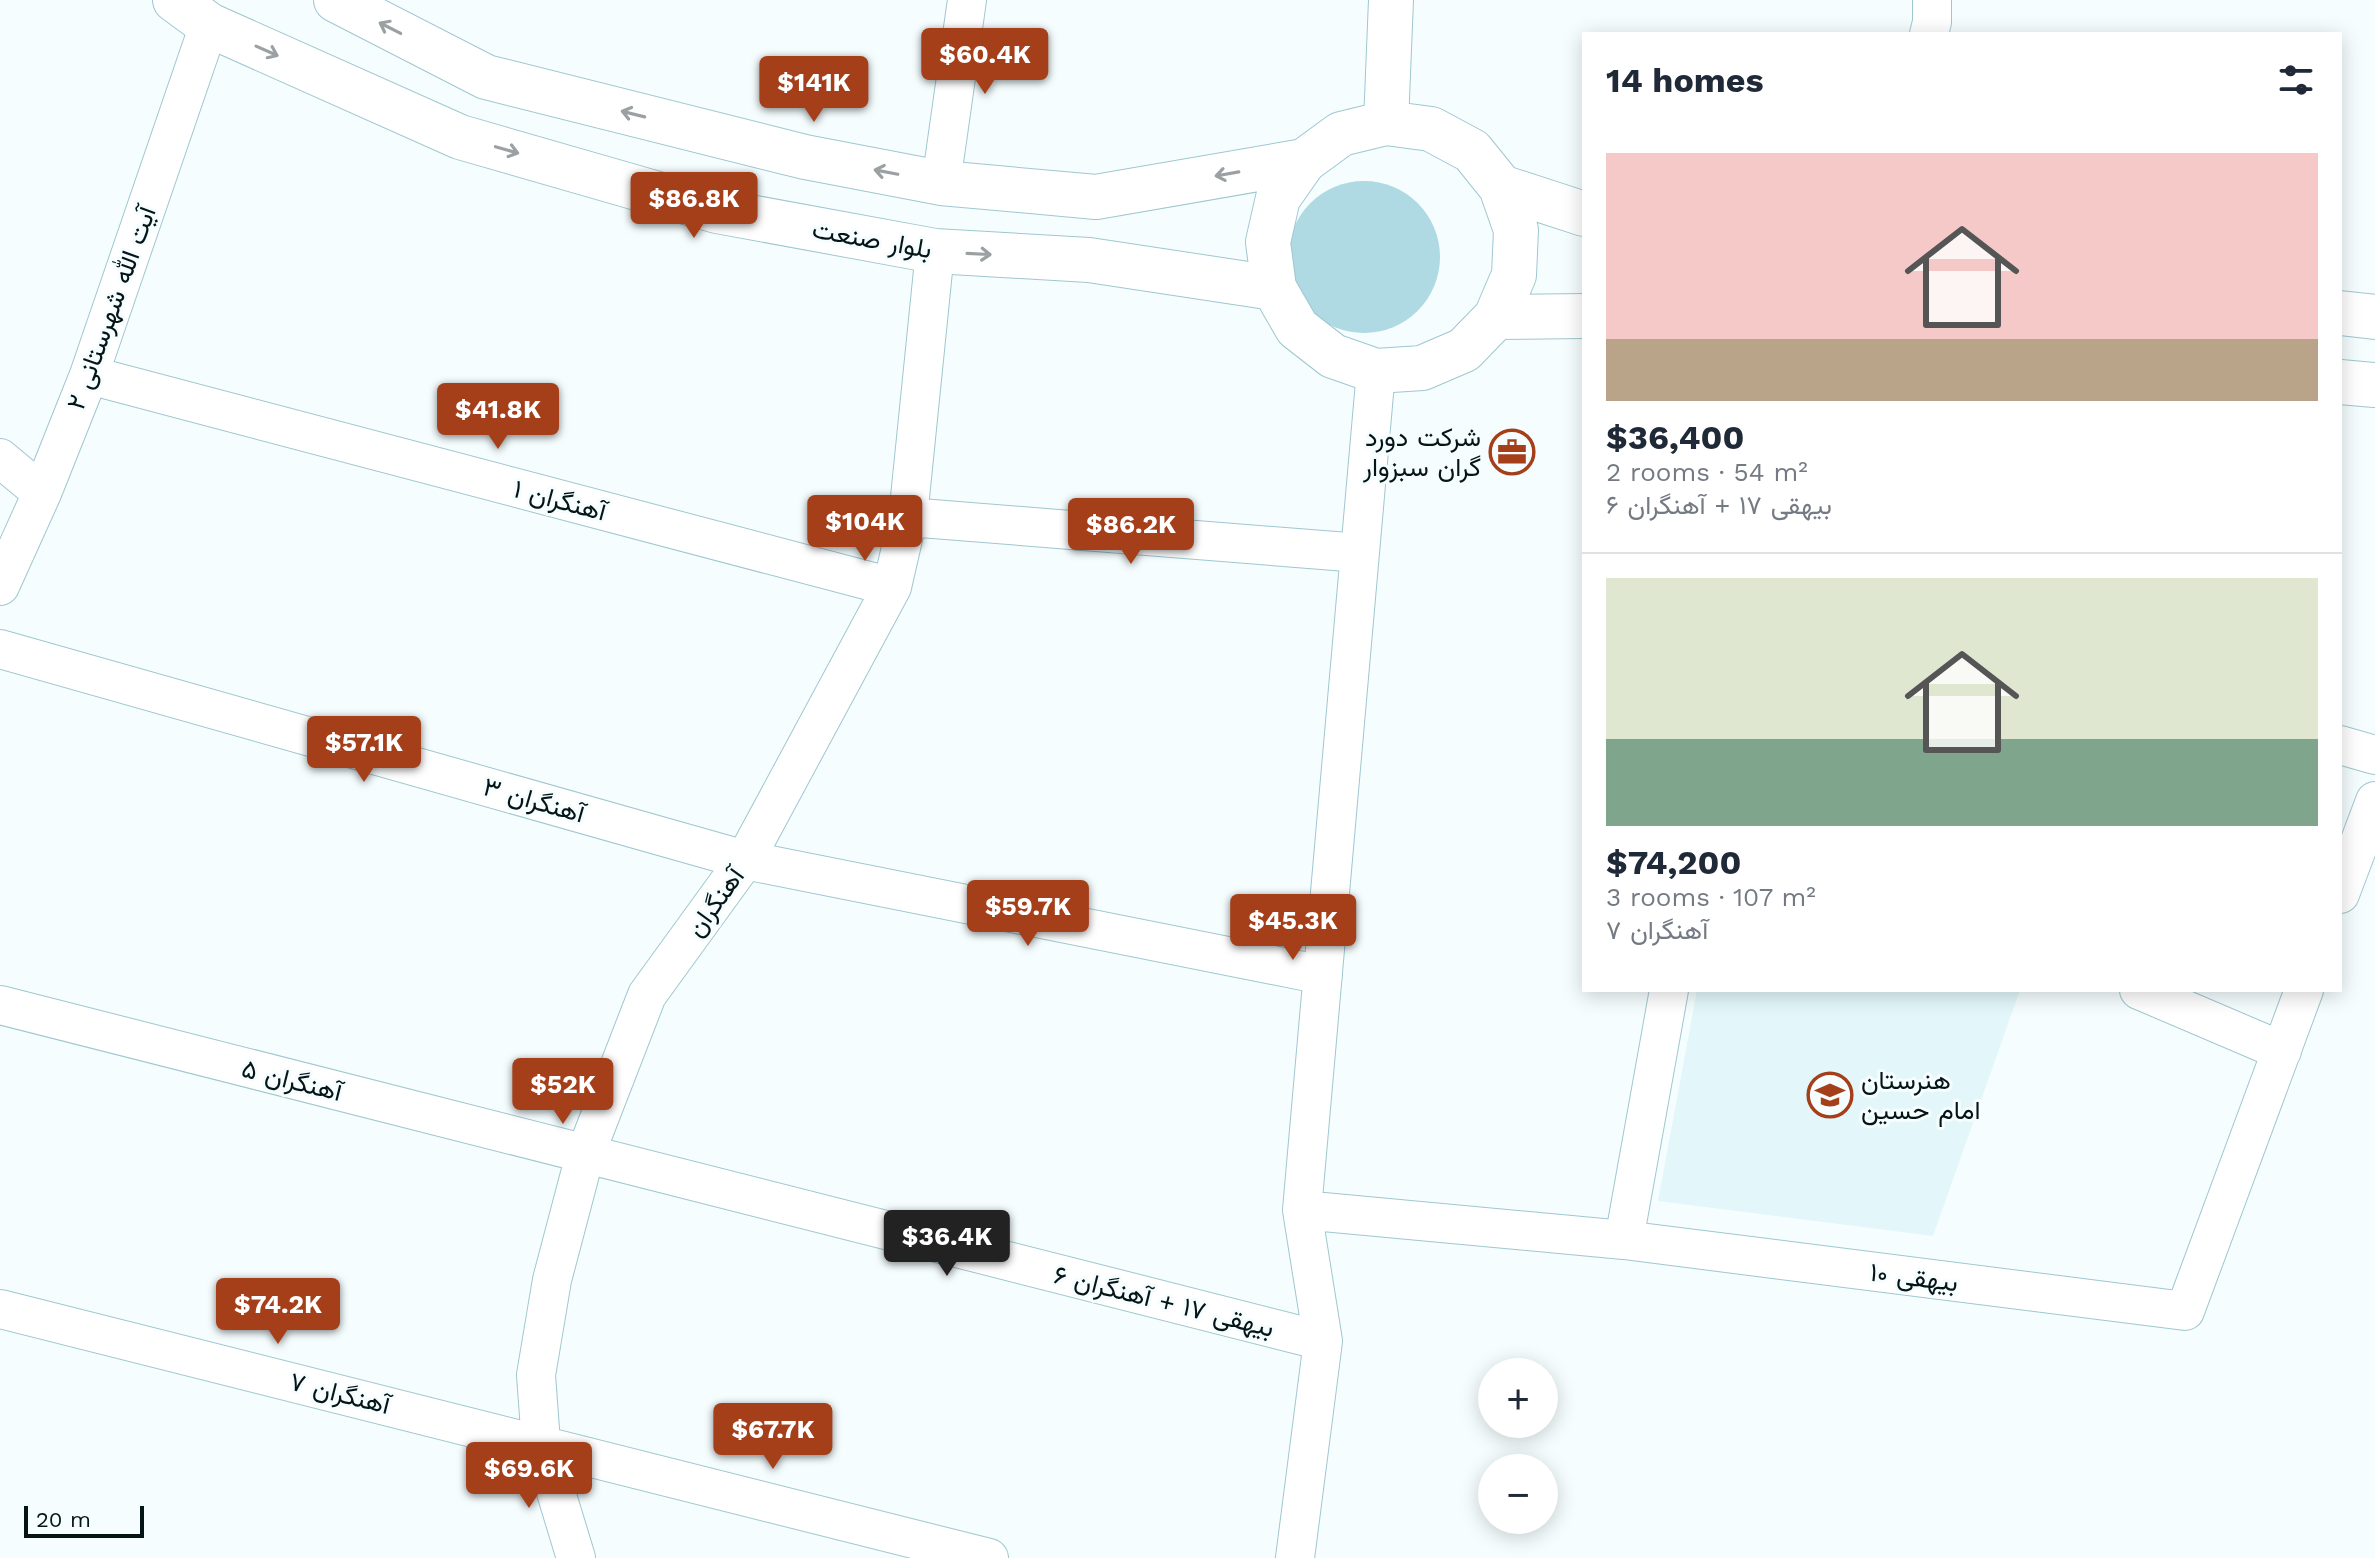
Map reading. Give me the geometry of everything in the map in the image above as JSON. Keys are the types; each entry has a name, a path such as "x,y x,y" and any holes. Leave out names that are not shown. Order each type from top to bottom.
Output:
{"main road":[{"path":"336,0 486,77 805,157 941,183 1096,197 1304,161"},
{"path":"1386,123 1391,0"},
{"name":"بلوار صنعت","path":"192,12 460,137 717,211 935,251 1089,260 1274,288"},
{"path":"1386,123 1431,129 1472,151 1501,187 1516,230 1514,275 1496,317 1464,350 1422,368 1376,371 1333,356 1297,328 1274,288 1268,242 1278,198 1304,161 1341,134 1386,123"},
{"path":"1501,187 1582,213"},
{"path":"2342,313 2375,317"},
{"path":"1496,317 1582,316"},
{"path":"2342,382 2375,385"}],"street":[{"path":"941,183 967,0"},
{"path":"1930,32 1932,0"},
{"name":"آیت الله شهرستانی ۲","path":"0,586 42,493 89,375 192,12"},
{"name":"آهنگران","path":"576,1558 541,1443 536,1375 552,1280 585,1155 647,995 745,860 892,587 908,517 935,251"},
{"path":"1295,1558 1323,1341 1302,1210 1376,371"},
{"name":"آهنگران ۱","path":"89,375 892,587"},
{"path":"0,458 42,493"},
{"path":"908,517 1360,553"},
{"name":"آهنگران ۳","path":"0,649 745,860 1323,975"},
{"path":"2342,746 2375,755"},
{"path":"2342,889 2375,801"},
{"path":"1624,1240 1669,992"},
{"path":"2144,992 2282,1051"},
{"name":"بیهقی ۱۰","path":"1302,1210 1624,1240 2185,1311 2303,992"},
{"name":"آهنگران ۵","path":"0,1005 585,1155"},
{"name":"بیهقی ۱۷ + آهنگران ۶","path":"585,1155 1323,1341"},
{"name":"آهنگران ۷","path":"0,1309 989,1558"}],"shaded area":[{"path":"1364,181 1393,187 1418,203 1434,228 1440,257 1434,286 1418,311 1393,327 1364,333 1335,327 1310,311 1294,286 1288,257 1294,228 1310,203 1335,187"},
{"name":"هنرستان امام حسین","path":"1697,992 2019,992 1933,1236 1658,1201"}],"place":[{"name":"شرکت دورد گران سبزوار","path":"1512,452"},
{"name":"هنرستان امام حسین","path":"1830,1095"}]}
